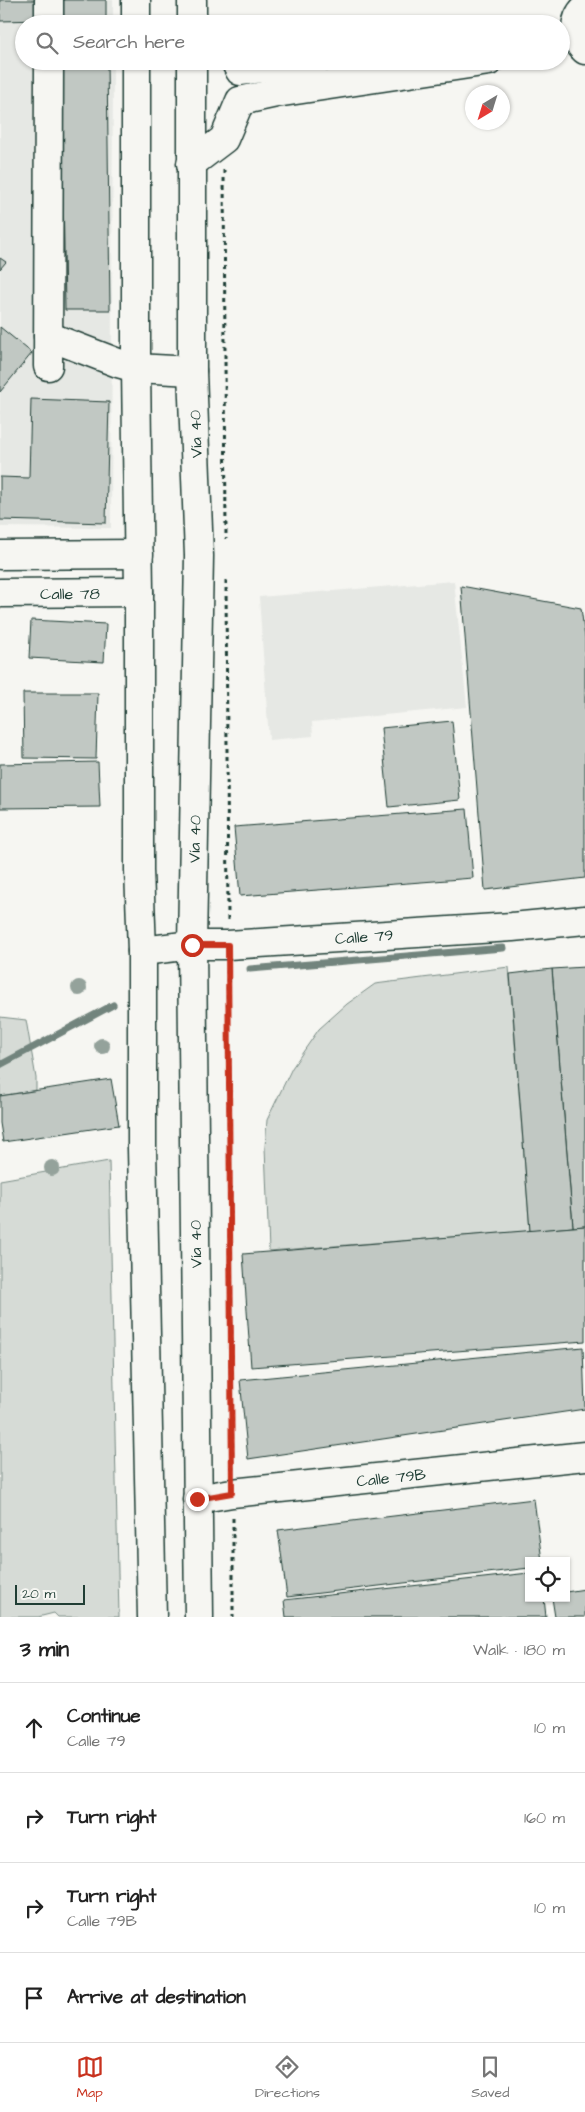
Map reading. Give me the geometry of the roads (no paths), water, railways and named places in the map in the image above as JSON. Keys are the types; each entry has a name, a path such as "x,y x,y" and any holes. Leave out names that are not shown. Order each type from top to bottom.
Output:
{"main road":[{"path":"49,0 49,15"},
{"path":"136,0 136,15"},
{"path":"192,0 192,15"},
{"path":"573,18 577,39 576,49"},
{"path":"48,366 49,70"},
{"path":"136,70 124,364 139,554 139,870 142,951 142,1148 152,1617"},
{"name":"Vía 40","path":"192,70 192,371 199,556 192,945 199,1617"},
{"path":"191,164 224,139 240,101 238,70"},
{"path":"248,70 275,81 393,70"},
{"path":"240,101 299,70"},
{"path":"48,336 124,364 192,371"},
{"path":"0,555 139,554"},
{"name":"Calle 78","path":"0,593 139,592"},
{"name":"Calle 79","path":"142,951 192,945 228,945 512,927 585,920"},
{"name":"Calle 79B","path":"197,1499 232,1493 585,1456"}],"waterway":[{"path":"250,969 503,948"},
{"path":"0,1065 113,1005"}]}
